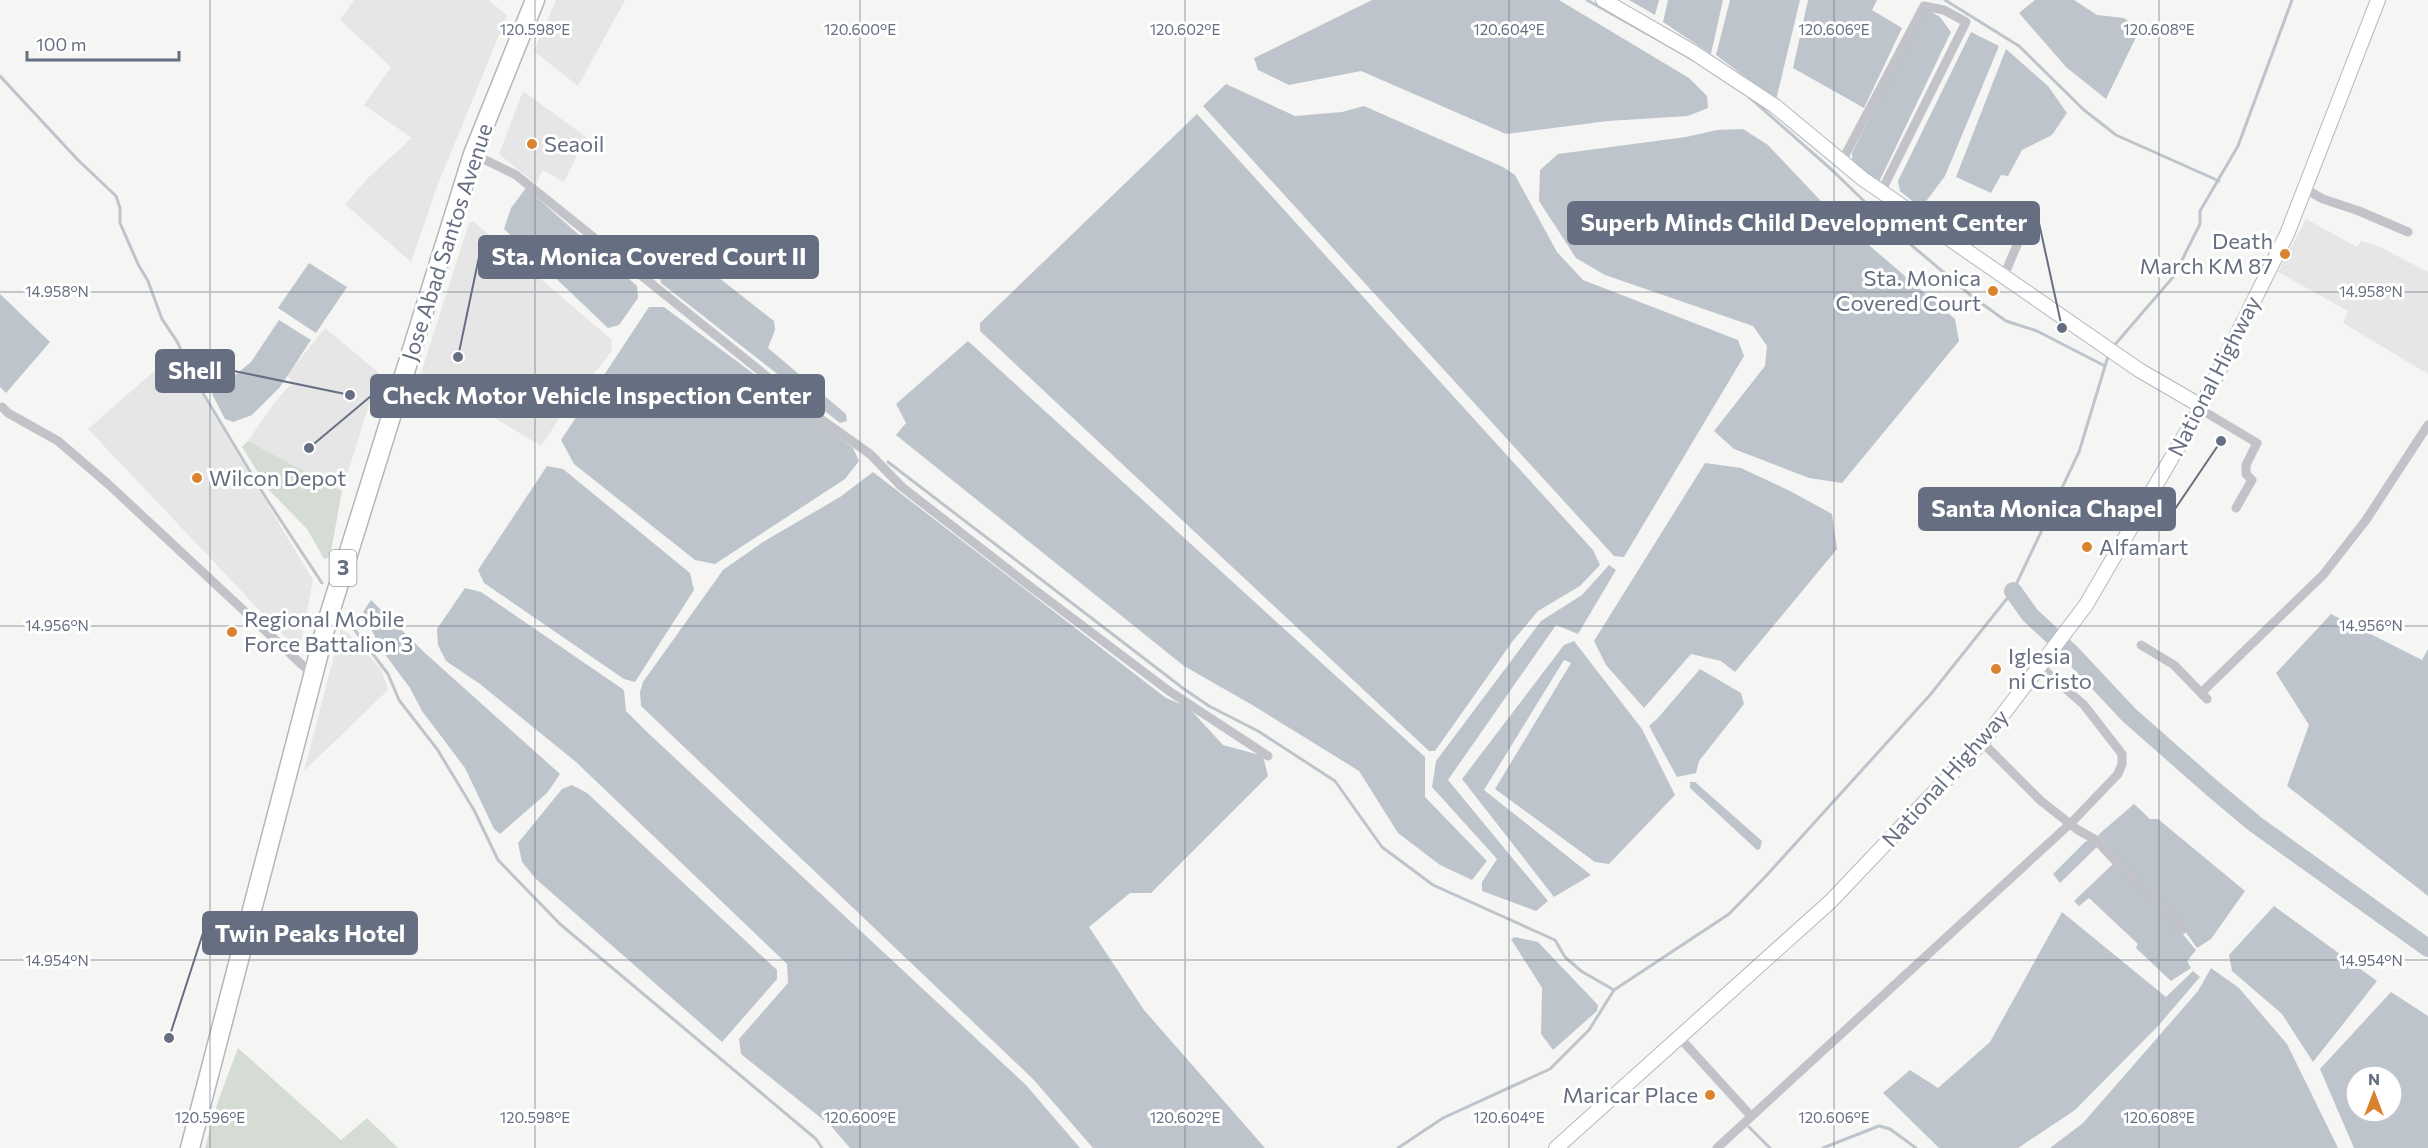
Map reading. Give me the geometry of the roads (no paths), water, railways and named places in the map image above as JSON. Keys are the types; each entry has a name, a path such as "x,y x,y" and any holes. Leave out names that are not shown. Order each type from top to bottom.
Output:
{"highway":[{"name":"Jose Abad Santos Avenue","path":"190,1148 313,675 370,479 473,154 535,0"}],"main road":[{"path":"1603,0 1693,52 1766,100 1881,192 2111,350 2200,408"},
{"name":"National Highway","path":"1556,1148 1831,902 1983,742 2086,605 2200,408 2287,234 2378,0"}],"street":[{"path":"1842,161 1923,6 1944,10 1966,22 1881,192"},
{"path":"473,154 516,175 815,415 870,454 902,487 1012,573 1169,691 1268,756"},
{"path":"2305,189 2323,199 2359,211 2408,232"},
{"path":"2004,276 2019,240"},
{"path":"3,407 8,413 58,441 107,483 313,675"},
{"path":"2200,408 2257,443 2246,465 2246,474 2252,480 2236,508"},
{"path":"2141,645 2174,665 2204,696 2323,575 2366,520 2428,425"},
{"path":"1717,1148 2069,824 2118,774 2122,764 2122,754 2084,705 2042,665"},
{"path":"1983,742 2034,794 2069,824 2096,840 2165,908 2182,930"},
{"path":"1680,1038 1750,1116"}],"waterway":[{"path":"1587,0 1692,59"},
{"path":"1945,0 2019,46 2084,110 2116,135 2219,181"},
{"path":"2112,348 2174,276 2200,224 2200,211 2238,146 2292,0"},
{"path":"0,76 78,160 116,196 120,208 120,223 148,281 162,319 178,343 189,370 266,498 322,583"},
{"path":"1748,96 1832,170 1897,233 1974,298 2006,321 2037,331 2105,366"},
{"path":"1398,1148 1443,1118 1550,1069 1589,1030 1614,990 1729,914 1930,695 2013,591 2079,452 2109,353"},
{"path":"888,462 1184,689 1209,706 1258,731 1335,781 1382,847 1433,885 1555,940 1565,957 1581,971 1614,990"},
{"path":"2013,591 2030,615 2070,652 2129,715 2212,788 2255,824 2428,948"},
{"path":"345,617 388,674 399,700 437,749 474,810 498,860 560,924 816,1139 822,1148"},
{"path":"1823,1148 1879,1126 1890,1129 1916,1148"},
{"path":"1749,1127 1770,1148"}],"place":[{"name":"Seaoil","path":"532,144"},
{"name":"Death March KM 87","path":"2285,254"},
{"name":"Sta. Monica Covered Court","path":"1993,291"},
{"name":"Superb Minds Child Development Center","path":"2062,328"},
{"name":"Sta. Monica Covered Court II","path":"458,357"},
{"name":"Shell","path":"350,395"},
{"name":"Santa Monica Chapel","path":"2221,441"},
{"name":"Check Motor Vehicle Inspection Center","path":"309,448"},
{"name":"Wilcon Depot","path":"197,478"},
{"name":"Alfamart","path":"2087,547"},
{"name":"Regional Mobile Force Battalion 3","path":"232,632"},
{"name":"Iglesia ni Cristo","path":"1996,669"},
{"name":"Twin Peaks Hotel","path":"169,1038"},
{"name":"Maricar Place","path":"1710,1095"}]}
